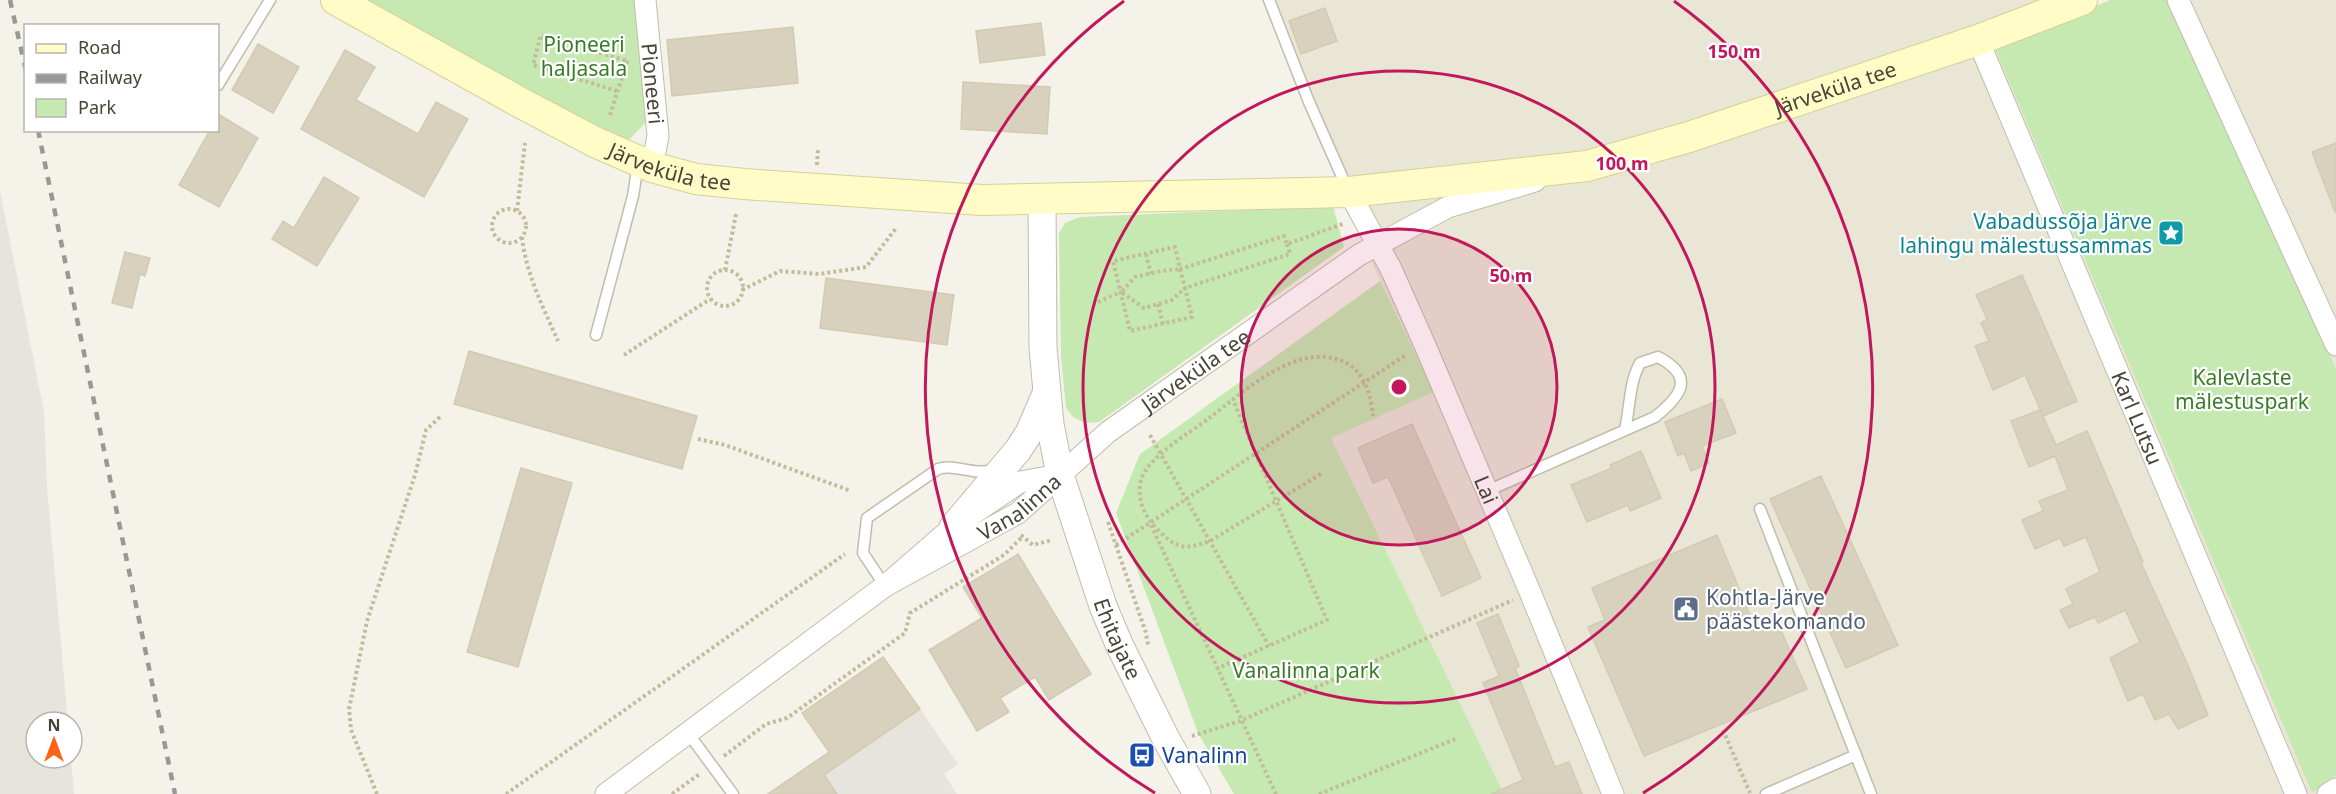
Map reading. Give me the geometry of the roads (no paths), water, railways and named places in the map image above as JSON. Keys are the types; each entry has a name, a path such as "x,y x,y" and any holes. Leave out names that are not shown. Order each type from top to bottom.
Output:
{"main road":[{"name":"Järveküla tee","path":"336,0 521,103 595,142 646,164 696,179 982,200 1349,192 1587,166 1689,137 1977,40 2082,0"}],"street":[{"name":"Pioneeri","path":"645,0 658,136 646,164"},
{"path":"2178,0 2336,345"},
{"name":"Karl Lutsu","path":"1977,40 2296,794"},
{"name":"Järveküla tee","path":"1060,475 1108,432 1359,255 1448,207 1587,166"},
{"name":"Lai","path":"1349,192 1391,269 1424,343 1613,794"},
{"path":"1041,200 1047,392 1050,424 1060,475"},
{"path":"953,527 1029,434 1047,392"},
{"name":"Vanalinna","path":"606,794 885,586 953,527 1020,482 1060,475"},
{"name":"Vanalinna","path":"885,586 1018,513 1060,475"},
{"name":"Ehitajate","path":"1060,475 1103,606 1119,644 1166,740 1197,794"},
{"path":"2328,794 2336,789"}],"lane":[{"path":"219,84 270,0"},
{"path":"1269,0 1309,102 1349,192"},
{"path":"596,335 633,196 646,164"},
{"path":"1487,491 1655,417 1671,404 1679,394 1681,385 1680,375 1673,366 1658,357 1640,363 1631,389 1631,404 1625,430"},
{"path":"885,586 863,553 867,518 943,467 977,473 1002,468"},
{"path":"1760,509 1871,794"},
{"path":"688,733 732,794"},
{"path":"1766,794 1856,755"}],"railway":[{"path":"10,0 24,62"},
{"path":"38,132 175,794"}],"place":[{"name":"Vabadussõja Järve lahingu mälestussammas","path":"2171,233"},
{"name":"Kohtla-Järve päästekomando","path":"1686,609"},
{"name":"Vanalinn","path":"1142,755"}],"park label":[{"name":"Pioneeri haljasala","path":"584,56"},
{"name":"Kalevlaste mälestuspark","path":"2242,389"},
{"name":"Vanalinna park","path":"1306,670"}]}
